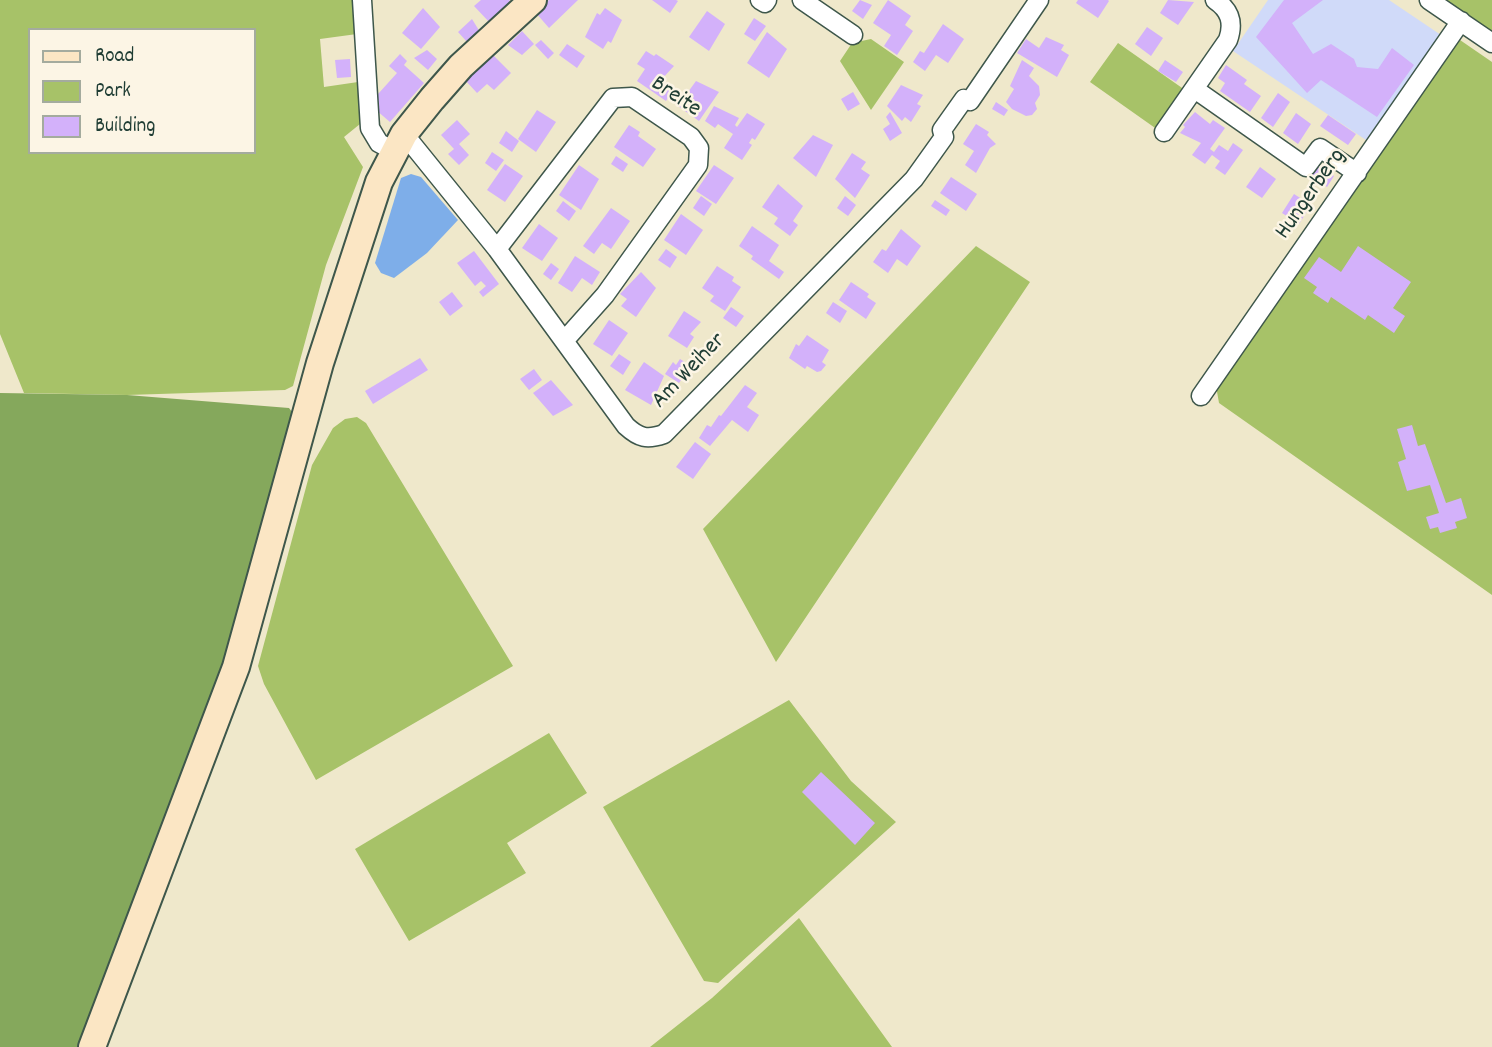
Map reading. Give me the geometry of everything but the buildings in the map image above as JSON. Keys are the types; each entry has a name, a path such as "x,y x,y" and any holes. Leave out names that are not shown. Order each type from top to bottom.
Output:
{"main road":[{"path":"92,1047 236,667 312,389 367,214 399,142 461,66 533,0"}],"street":[{"name":"Am Weiher","path":"362,0 370,128 379,143 399,142 497,249 626,426 637,436 650,439 664,433 914,179 944,137 942,130 964,99 970,101 1039,0"},
{"path":"760,0 765,3 767,0"},
{"path":"802,0 853,35"},
{"path":"1164,132 1196,90 1232,29 1227,11 1215,0"},
{"path":"1429,0 1492,43"},
{"name":"Hungerberg","path":"1201,396 1461,22"},
{"path":"1196,90 1306,167 1320,148 1357,173"},
{"name":"Breite","path":"497,249 613,98 620,95 632,97 691,137 699,148 698,165 605,295 564,341"}],"shaded area":[{"path":"1268,0 1389,0 1441,35 1369,142 1233,51"}],"green space":[{"path":"0,0 358,0 357,34 320,39 324,87 358,82 360,124 344,137 363,167 326,265 293,386 285,390 127,395 24,393 0,334"},
{"path":"1445,0 1492,0 1492,32"},
{"path":"871,39 904,62 871,110 840,61 852,43"},
{"path":"1460,40 1492,62 1492,595 1219,403 1216,386"},
{"path":"1118,43 1185,90 1158,130 1090,82"},
{"path":"976,246 1030,282 776,662 703,529"},
{"path":"0,393 127,395 289,408 295,416 228,666 84,1047 0,1047"},
{"path":"357,417 366,423 513,666 316,780 264,684 258,666 312,465 333,428 345,419"},
{"path":"789,700 851,781 896,822 718,983 704,981 603,807"},
{"path":"549,733 587,793 507,843 526,873 409,941 355,849"},
{"path":"799,918 892,1047 650,1047 712,998"}],"water":[{"path":"411,174 421,177 458,220 427,253 394,278 381,273 375,263 401,178"}]}
